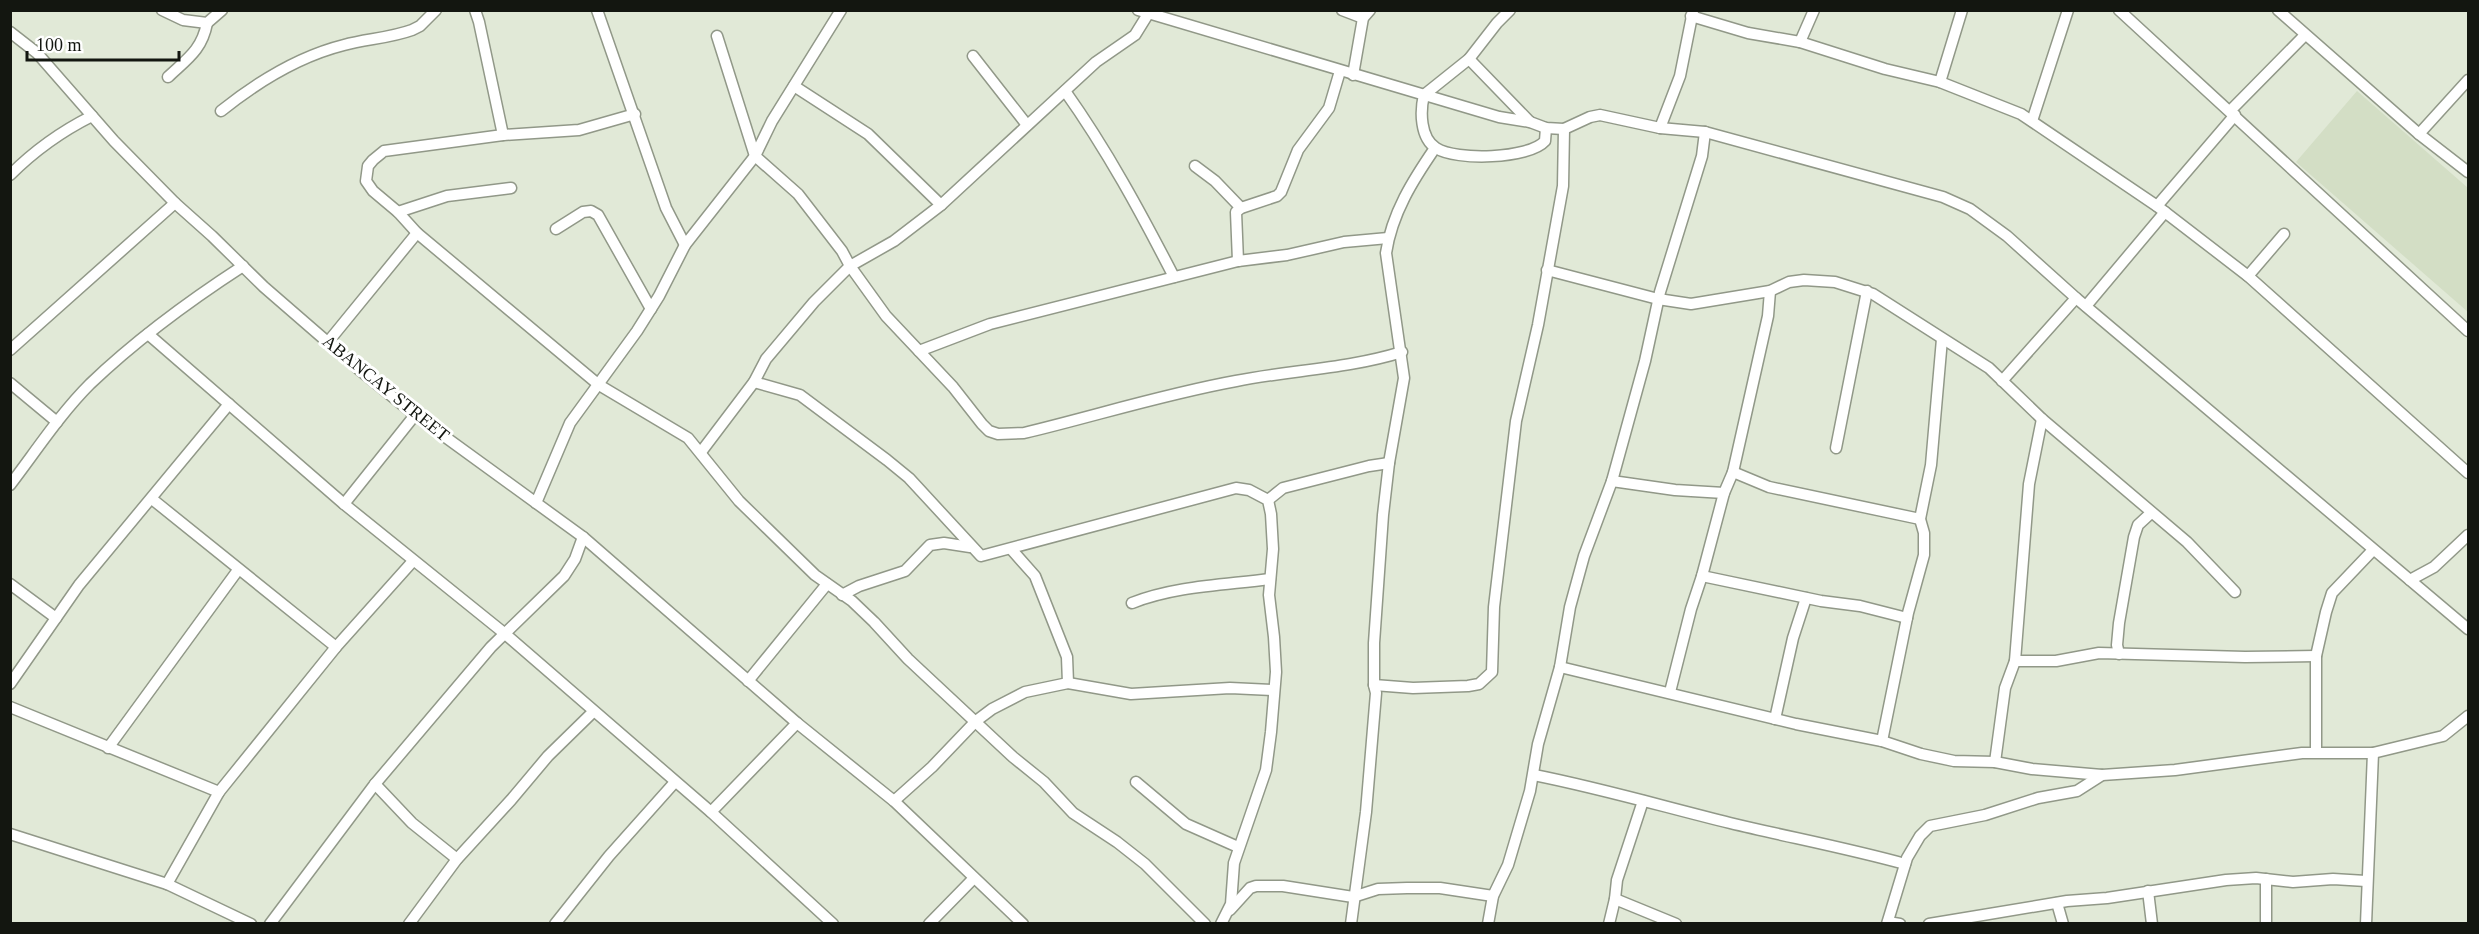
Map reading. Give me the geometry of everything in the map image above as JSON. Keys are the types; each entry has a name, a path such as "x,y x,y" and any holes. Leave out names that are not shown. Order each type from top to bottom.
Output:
{"street":[{"path":"162,10 183,20 207,23"},
{"path":"168,77 199,47 204,38 207,23 222,10"},
{"path":"221,111 245,91 307,59 342,45 412,30 420,26 436,10"},
{"path":"475,10 502,135"},
{"path":"597,10 666,208 685,244"},
{"path":"536,503 570,423 651,309 685,244 755,156 772,121 841,10"},
{"path":"1342,10 1366,14 1353,75"},
{"path":"1510,10 1469,58 1424,96 1422,119 1426,134 1435,148 1457,155 1524,153 1543,144 1546,128"},
{"path":"1800,42 1814,10"},
{"path":"1940,82 1962,10"},
{"path":"2032,121 2067,10"},
{"path":"2119,10 2469,331"},
{"path":"2278,10 2419,134 2469,172"},
{"path":"701,452 754,382 766,358 814,302 850,266 894,241 941,205 1096,62 1135,35 1143,12 1499,117 1530,122 1546,128 1564,129 1600,115 1660,128 1705,132 1943,197 1970,209 2007,236 2076,298 2469,630"},
{"path":"1660,128 1680,76 1692,13 1748,33 1800,42 1885,69 1940,82 2011,110 2032,121 2161,209 2248,276 2469,474"},
{"name":"ABANCAY STREET","path":"10,32 37,53 92,116 175,203 328,342 415,415 583,537 797,723 894,801 1023,924"},
{"path":"2086,306 2233,113 2305,35"},
{"path":"717,36 755,156 798,194 842,250 850,266 886,316 953,387 989,431 1009,435 1112,412 1183,391 1256,377 1340,367 1402,352"},
{"path":"973,56 1027,125"},
{"path":"1469,58 1530,122"},
{"path":"1238,261 1236,212 1281,192 1298,150 1329,108 1340,70"},
{"path":"2419,134 2469,80"},
{"path":"794,86 868,134 941,205"},
{"path":"1065,91 1102,144 1146,220 1174,277"},
{"path":"634,114 579,130 502,135 390,149 379,154 368,166 366,181 373,191 398,212 417,233 599,385 688,438 751,514 815,575 874,622 908,659 1013,757 1044,782 1073,813 1117,842 1150,868 1205,924"},
{"path":"10,175 40,147 64,130 92,116"},
{"path":"1374,686 1413,688 1468,686 1479,684 1492,672 1494,607 1516,421 1538,325 1546,270 1563,186 1564,129"},
{"path":"1488,924 1493,896 1508,866 1534,775 1547,706 1560,667 1568,616 1584,556 1611,481 1658,300 1701,156 1705,132"},
{"path":"1350,924 1366,813 1373,743 1376,693 1374,643 1383,515 1404,378 1402,352 1386,262 1388,238 1408,190 1435,148"},
{"path":"1195,166 1215,181 1241,208"},
{"path":"398,212 447,196 511,188"},
{"path":"10,350 175,203"},
{"path":"556,229 583,212 591,211 598,215 651,309"},
{"path":"328,342 417,233"},
{"path":"2248,276 2284,234"},
{"path":"919,351 990,324 1238,261 1287,255 1344,242 1388,238"},
{"path":"10,485 57,422 90,384 148,334 243,266"},
{"path":"1546,270 1658,300 1691,304 1770,291 1789,282 1804,280 1835,282 1867,291 1974,357 2042,419 2187,542 2235,592"},
{"path":"1670,692 1682,639 1702,576 1724,493 1733,472 1768,316 1770,291"},
{"path":"1836,448 1867,291"},
{"path":"2002,381 2076,298"},
{"path":"148,334 344,504 504,633 711,812 821,920 833,924"},
{"path":"1882,741 1907,618 1924,555 1924,533 1920,519 1931,465 1942,339"},
{"path":"754,382 800,395 887,460 922,491 981,556 1236,488 1249,490 1268,500"},
{"path":"10,383 57,422"},
{"path":"10,684 79,585 229,404"},
{"path":"344,504 415,415"},
{"path":"1995,762 2005,688 2014,661 2029,484 2042,419"},
{"path":"1268,500 1284,488 1369,466 1389,464"},
{"path":"1733,472 1769,487 1920,519"},
{"path":"1611,481 1675,490 1724,493"},
{"path":"152,499 336,647"},
{"path":"1221,924 1232,904 1234,863 1238,847 1266,770 1275,660 1269,595 1273,549 1268,500"},
{"path":"2119,654 2117,645 2119,623 2134,537 2138,525 2151,513"},
{"path":"2410,580 2434,567 2469,535"},
{"path":"270,924 375,784 504,633 564,576 575,559 583,537"},
{"path":"842,595 870,582 905,571 930,545 944,543 970,546"},
{"path":"1011,549 1035,576 1066,657 1068,683"},
{"path":"2316,752 2316,656 2332,593 2373,550"},
{"path":"166,884 219,792 336,647 413,561"},
{"path":"108,748 238,570"},
{"path":"1702,576 1806,598 1860,606 1907,618"},
{"path":"1132,603 1154,594 1270,579"},
{"path":"10,584 56,618"},
{"path":"748,681 827,584"},
{"path":"1775,719 1790,650 1806,598"},
{"path":"2014,661 2056,661 2099,654 2316,656"},
{"path":"1560,667 1775,719 1882,741 1921,754 1954,761 1995,762 2032,769 2102,775 2175,770 2316,752 2373,753 2442,736 2469,716"},
{"path":"894,801 932,768 976,721 992,709 1025,692 1068,683 1131,694 1230,688 1273,690"},
{"path":"10,707 219,792"},
{"path":"409,924 456,859 548,756 593,712"},
{"path":"711,812 797,723"},
{"path":"2366,924 2373,753"},
{"path":"1534,775 1591,786 1643,801 1905,864"},
{"path":"1900,924 1888,923 1905,864 1920,836 1930,826 1985,815 2037,798 2077,791 2102,775"},
{"path":"555,924 609,856 675,782"},
{"path":"1136,782 1186,824 1238,847"},
{"path":"375,784 412,823 456,859"},
{"path":"1609,924 1616,899 1617,880 1643,801"},
{"path":"10,834 166,884 251,924"},
{"path":"929,924 974,878"},
{"path":"1929,924 2057,903 2226,880 2265,879 2293,882 2333,879 2366,880"},
{"path":"2265,879 2266,924"},
{"path":"1228,912 1252,886 1283,886 1353,897 1378,889 1407,888 1440,888 1493,896"},
{"path":"2148,891 2152,924"},
{"path":"1616,899 1676,924"},
{"path":"2057,903 2063,924"}],"shaded area":[{"path":"2357,91 2468,188 2468,312 2296,162"}]}
